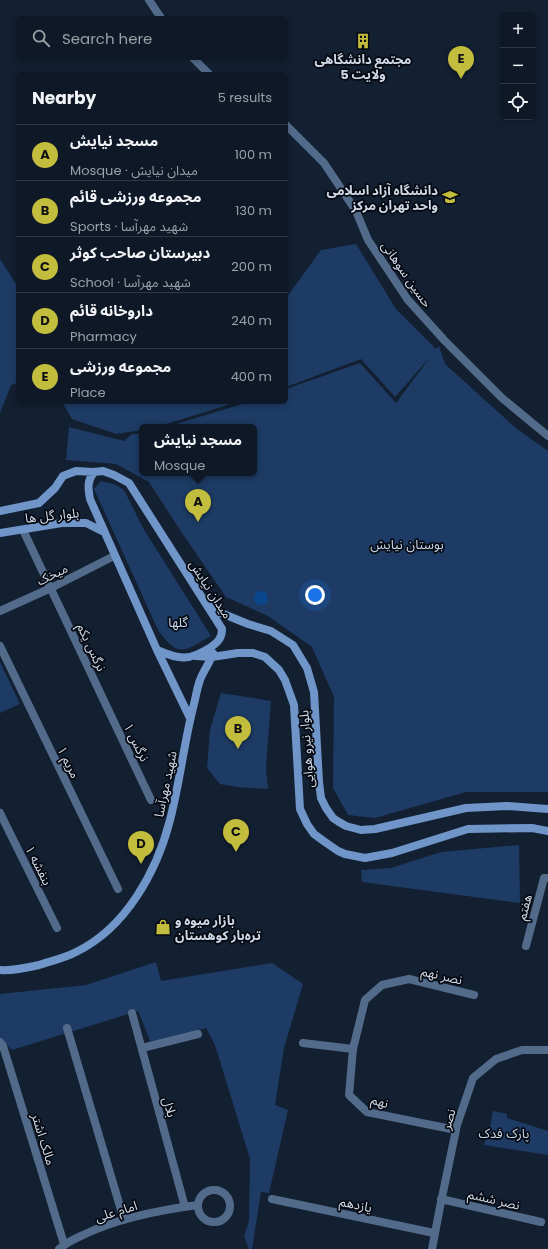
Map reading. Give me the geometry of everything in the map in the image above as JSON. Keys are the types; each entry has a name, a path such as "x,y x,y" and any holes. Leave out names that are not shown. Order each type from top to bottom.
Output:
{"main road":[{"name":"بلوار گل ها","path":"0,511 39,503 55,488 63,476 76,470 94,472"},
{"name":"میدان نیایش","path":"94,472 103,471 129,483 222,629 222,637 217,642"},
{"path":"94,472 88,480 90,499 114,556 190,718"},
{"name":"بلوار گل ها","path":"0,533 62,523 86,523 104,532"},
{"name":"بلوار نیرو هوایی","path":"197,590 221,613 248,624 271,631 293,645 300,656 307,668 314,692 321,798 333,818 339,822 346,826 361,830 375,830 466,808 507,806 548,809"},
{"path":"157,650 172,656 185,658 195,656 217,642"},
{"name":"شهید مهرآسا","path":"0,970 50,962 77,952 99,938 127,910 143,888 152,870 170,820 190,718 199,681 212,657 217,642"},
{"name":"بلوار نیرو هوایی","path":"195,656 212,657 238,653 253,653 265,657 279,670 290,692 294,705 300,809 307,824 314,834 338,851 365,858 392,853 468,829 532,828 548,831"}],"street":[{"path":"149,0 160,16"},
{"path":"195,60 207,72"},
{"name":"حسین سوهانی","path":"288,127 324,163 356,211 368,240 408,300 445,341 502,398 548,436"},
{"name":"نرگس یکم","path":"23,530 112,717"},
{"name":"میخک","path":"0,611 51,588 114,556"},
{"name":"مریم ۱","path":"0,646 118,889"},
{"name":"نرگس ۱","path":"112,717 151,800"},
{"name":"بنفشه ۱","path":"0,813 57,928"},
{"name":"هفتم","path":"526,946 544,878 548,878"},
{"name":"نصر نهم","path":"353,1049 365,1000 382,984 409,979 474,995"},
{"name":"بلال","path":"132,1013 185,1207"},
{"path":"68,1028 124,1220"},
{"path":"142,1048 198,1034"},
{"name":"مالک اشتر","path":"0,1042 3,1046 62,1247"},
{"path":"303,1043 353,1049"},
{"name":"نهم","path":"353,1049 349,1095 366,1112 456,1130"},
{"name":"نصر","path":"432,1249 434,1233 456,1130 473,1078 496,1059 522,1050 548,1050"},
{"name":"یازدهم","path":"272,1198 434,1233"},
{"name":"نصر ششم","path":"441,1199 541,1222"},
{"name":"امام علی","path":"62,1247 98,1228 124,1220 198,1205"}],"green space":[{"name":"بوستان نیایش","path":"356,244 396,309 436,349 439,346 445,364 517,429 548,451 548,792 466,792 375,818 348,815 333,788 334,697 312,647 268,616 226,597 149,482 116,464 66,460 69,427 124,441 132,434 139,434 139,476 257,476 257,424 176,424 242,404 288,404 288,388 360,363 396,403 431,356 395,397 361,359 288,386 288,295 321,250"},
{"path":"0,259 16,284 16,384 11,385 0,413"},
{"path":"63,404 231,404 167,424 139,424 139,430 116,434 72,419"},
{"name":"گلها","path":"101,481 114,484 124,490 143,528 211,636 182,650 171,645 158,630 94,489"},
{"path":"0,662 20,704 0,713"},
{"path":"221,693 271,701 266,767 268,789 237,787 220,784 207,768 210,730"},
{"path":"519,845 520,903 362,882 361,870 391,868 441,852"},
{"path":"156,962 161,981 272,963 303,984 284,1048 275,1105 288,1110 269,1193 261,1192 252,1249 249,1249 244,1236 249,1221 250,1159 215,1045 206,1028 151,1043 138,1011 12,1050 0,1037 0,994 86,985"},
{"name":"پارک فدک","path":"493,1111 507,1114 507,1118 548,1131 548,1155 484,1145"}],"shaded area":[{"path":"258,591 264,591 268,595 268,601 264,605 258,605 254,601 254,595"}],"place":[{"name":"مجتمع دانشگاهی ولایت 5","path":"363,41"},
{"name":"مجموعه ورزشی","path":"461,79"},
{"name":"دانشگاه آزاد اسلامی واحد تهران مرکز","path":"450,197"},
{"name":"مسجد نیایش","path":"198,522"},
{"name":"مجموعه ورزشی قائم","path":"238,749"},
{"name":"دبيرستان صاحب كوثر","path":"236,852"},
{"name":"داروخانه قائم","path":"141,864"},
{"name":"بازار میوه و تره‌بار کوهستان","path":"163,927"}]}
